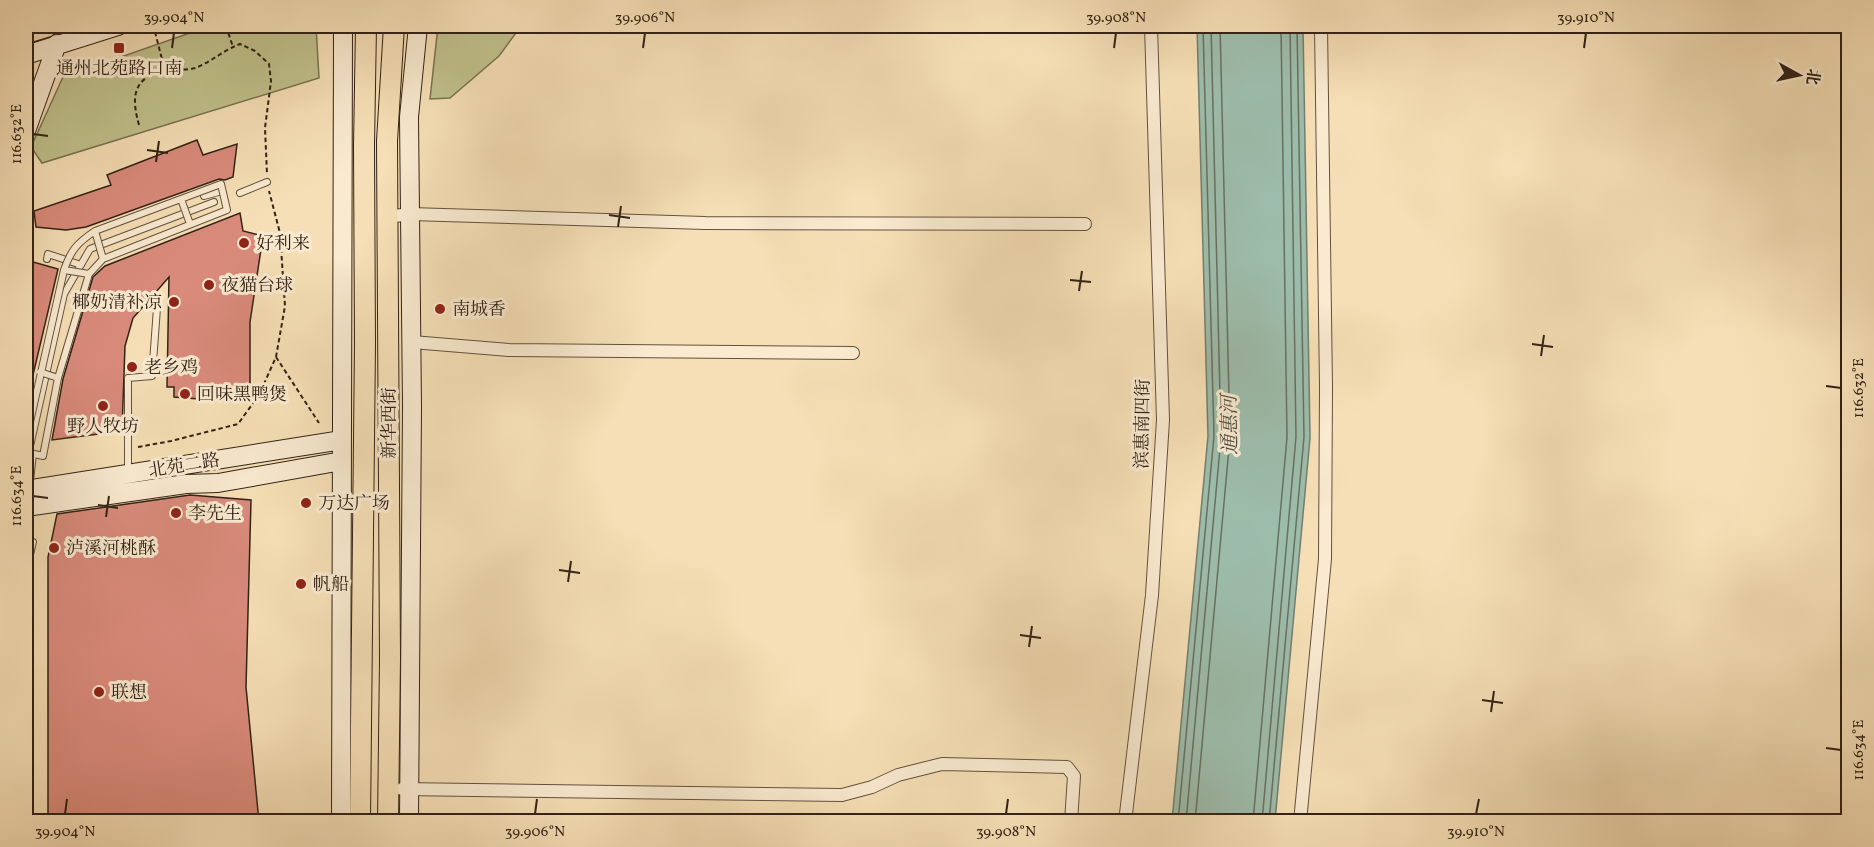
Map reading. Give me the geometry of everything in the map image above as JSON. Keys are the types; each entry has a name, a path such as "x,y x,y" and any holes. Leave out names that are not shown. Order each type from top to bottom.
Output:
{"highway":[{"path":"26,32 50,39"}],"main road":[{"name":"新华西街","path":"360,822 366,26"},
{"name":"新华西街","path":"388,822 390,636 387,141 394,26"}],"street":[{"path":"26,55 50,39 118,26"},
{"path":"341,822 342,26"},
{"path":"409,822 411,342 409,117 418,26"},
{"name":"滨惠南四街","path":"1125,822 1152,595 1163,420 1151,26"},
{"path":"1300,822 1325,559 1326,387 1321,26"},
{"path":"26,109 50,39"},
{"path":"26,131 50,39"},
{"path":"387,217 410,214 705,223 1084,224"},
{"path":"411,342 509,350 854,353"},
{"name":"北苑二路","path":"26,490 342,440"},
{"name":"北苑二路","path":"26,507 186,484 218,483 342,460"},
{"path":"389,788 842,795 872,787 898,775 942,764 1067,767 1074,776 1071,822"}],"lane":[{"path":"240,193 267,182"},
{"path":"26,440 40,372 70,252 95,231 220,184 227,210 103,259 88,274 58,378 43,456 26,452"},
{"path":"204,196 222,190"},
{"path":"181,199 190,224"},
{"path":"192,200 196,209"},
{"path":"26,464 64,294 90,249 214,202"},
{"path":"95,231 103,259"},
{"path":"47,259 48,254 91,264"},
{"path":"64,270 88,274"},
{"path":"128,474 128,378 152,376 157,308 151,304"},
{"path":"40,372 58,378"},
{"path":"26,516 33,454"},
{"path":"26,539 33,542 26,567 27,822"}],"path":[{"path":"226,26 233,47"},
{"path":"155,32 165,70"},
{"path":"128,448 171,441 238,424 259,395 276,357 285,306 280,233 267,182 265,128 271,81 269,64 255,51 240,44 194,68 165,70 138,85 133,104 139,125"},
{"path":"276,357 319,423"}],"green space":[{"path":"210,26 316,26 319,78 42,163 31,147 63,77"},
{"path":"438,26 521,26 499,56 450,98 430,99"}],"water":[{"name":"通惠河","path":"1197,26 1303,26 1310,438 1275,821 1172,821 1208,436"}],"building":[{"path":"197,140 203,155 237,144 233,177 225,180 219,179 86,227 66,230 36,227 34,211 111,185 107,175"},
{"path":"240,213 243,231 263,236 250,322 250,403 174,397 174,387 167,387 169,277 133,318 125,346 122,431 52,440 63,379 93,277 105,266"},
{"path":"26,260 58,269 29,392 26,392"},
{"path":"190,495 251,500 246,687 259,822 48,822 48,557 57,514"}],"place":[{"name":"通州北苑路口南","path":"119,48"},
{"name":"好利来","path":"244,243"},
{"name":"夜猫台球","path":"209,285"},
{"name":"椰奶清补凉","path":"174,302"},
{"name":"南城香","path":"440,309"},
{"name":"老乡鸡","path":"132,367"},
{"name":"回味黑鸭煲","path":"185,394"},
{"name":"野人牧坊","path":"103,406"},
{"name":"万达广场","path":"306,503"},
{"name":"李先生","path":"176,513"},
{"name":"泸溪河桃酥","path":"54,548"},
{"name":"帆船","path":"301,584"},
{"name":"联想","path":"99,692"}]}
